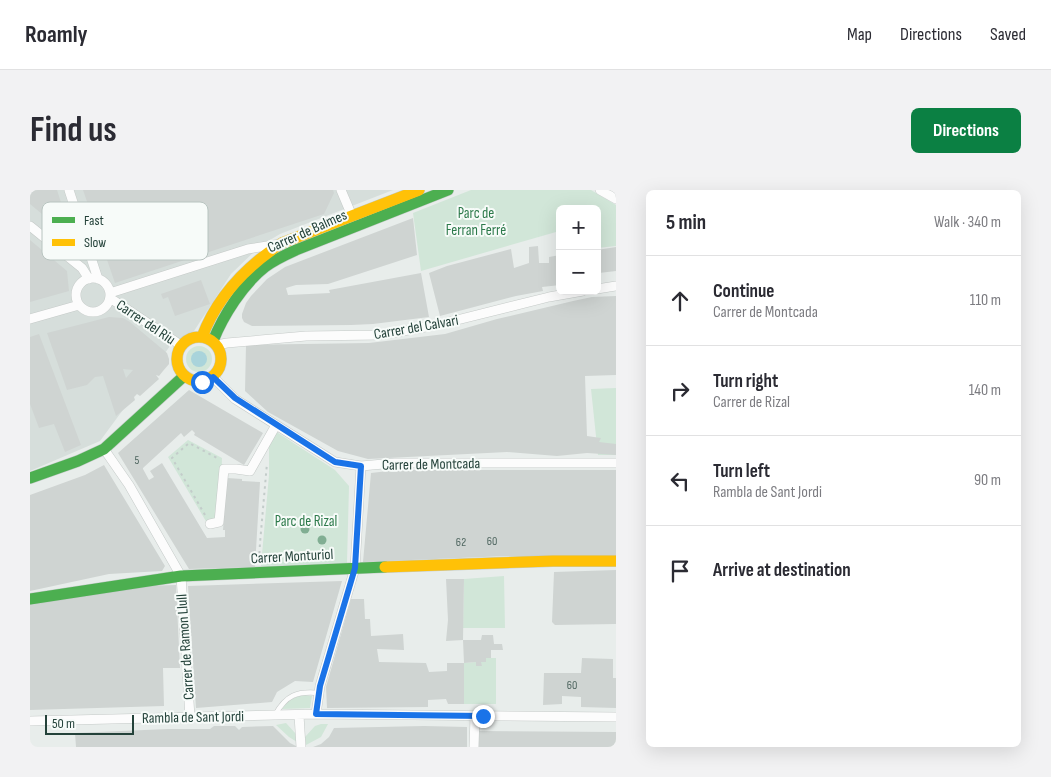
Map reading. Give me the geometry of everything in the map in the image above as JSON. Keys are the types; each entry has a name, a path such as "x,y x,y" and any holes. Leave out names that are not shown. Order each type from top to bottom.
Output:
{"street":[{"path":"342,190 352,216"},
{"name":"Carrer de Balmes","path":"211,341 206,326 229,289 264,254 282,244 419,190"},
{"name":"Carrer de Balmes","path":"211,341 237,297 263,268 296,250 448,190"},
{"path":"600,190 616,199"},
{"path":"30,226 42,236"},
{"path":"110,295 248,249 282,244"},
{"path":"72,260 94,279 107,286 110,295 106,307 96,312 85,310 76,297 76,292 82,282 94,279"},
{"path":"89,260 94,279"},
{"path":"601,288 616,286"},
{"name":"Carrer del Riu","path":"110,295 182,346"},
{"name":"Carrer del Calvari","path":"211,341 227,343 306,336 380,336 436,326 560,295"},
{"path":"30,319 80,305"},
{"path":"194,338 211,341 220,351 222,358 218,372 208,380 195,382 184,376 177,365 178,352 182,346 186,341 194,338"},
{"path":"30,478 104,449 184,376"},
{"name":"Carrer de Montcada","path":"213,377 235,398 335,462 361,466 395,463 616,464"},
{"path":"210,524 219,522 224,469 250,471 276,425"},
{"path":"104,449 129,485 180,576"},
{"path":"316,714 319,694 355,568 361,466"},
{"name":"Carrer Monturiol","path":"30,599 180,576 553,561 616,561"},
{"name":"Carrer de Ramon Llull","path":"180,576 190,717"},
{"name":"Rambla de Sant Jordi","path":"30,721 316,714 475,716"},
{"path":"300,715 301,747"},
{"path":"474,747 475,716 616,717"}],"lane":[{"path":"270,715 296,693 308,692 319,694"}],"path":[{"path":"259,573 268,440"},
{"path":"210,524 172,458 189,443 236,469"}],"shaded area":[{"path":"30,190 393,190 280,234 260,246 231,274 194,331 173,342 100,441 30,471"}],"green space":[{"name":"Parc de Ferran Ferré","path":"471,190 591,190 616,205 616,246 601,248 601,205 556,205 556,232 421,271 413,213"},
{"path":"199,346 208,350 212,359 208,368 199,372 190,368 186,359 190,350"},
{"path":"616,388 616,455 598,455 591,389"},
{"name":"Parc de Rizal","path":"275,431 335,470 349,486 347,563 261,566 269,475 269,442"},
{"path":"188,440 222,458 220,520 207,523 168,457"},
{"path":"504,576 505,628 463,628 464,579"},
{"path":"486,658 496,658 496,704 464,704 464,663 476,662 476,666 481,666 481,662 486,662"},
{"path":"303,695 312,696 310,708 282,709 291,700"},
{"path":"286,723 296,734 297,742 276,725"},
{"path":"328,724 321,737 306,745 305,737 315,726"}],"water":[{"path":"199,351 207,359 199,367 191,359"}],"building":[{"path":"30,190 57,190 61,202 42,202 42,214 30,204"},
{"path":"83,190 333,190 334,193 324,214 208,252 208,202 87,202"},
{"path":"413,218 417,255 328,284 296,285 286,288 288,295 330,293 329,290 421,273 429,317 351,325 252,326 244,322 242,314 251,296 267,279 285,267"},
{"path":"30,240 42,250 42,260 54,260 67,271 69,291 30,302"},
{"path":"538,246 539,263 549,263 549,257 556,256 556,285 542,287 543,291 516,296 440,316 429,273 447,266 511,249 514,268 529,263 529,247"},
{"path":"616,247 616,271 601,273 601,249"},
{"path":"107,260 185,260 115,283"},
{"path":"201,280 210,304 175,316 168,297 163,299 161,294"},
{"path":"616,296 616,375 585,376 587,436 601,438 599,442 616,444 616,455 587,453 557,456 507,452 368,459 338,451 268,412 245,391 246,345 369,343 445,334 497,319 573,301 592,297"},
{"path":"109,317 123,318 167,353 169,364 159,376 156,375 159,379 140,396 137,394 134,397 135,400 116,416 103,376 95,377 87,385 67,390 47,333","holes":["123,369 133,370 126,378"]},
{"path":"39,334 81,445 65,452 54,424 39,428 30,404 30,337"},
{"path":"189,390 263,433 244,465 194,435 195,433 192,430 184,437 181,433 143,469 149,480 154,477 150,471 162,463 207,538 225,537 225,530 223,530 227,478 260,482 255,567 189,569 118,453"},
{"path":"104,465 165,566 162,571 109,574 30,591 30,495 85,475"},
{"path":"397,470 616,470 616,556 507,556 363,562 371,473"},
{"path":"616,570 616,624 555,625 552,622 554,572"},
{"path":"446,579 464,579 463,640 446,641 448,620"},
{"path":"342,581 313,682 295,681 277,692 272,702 196,708 188,586"},
{"path":"176,585 180,668 163,668 164,706 30,710 30,605 140,586"},
{"path":"351,599 364,599 365,619 370,619 371,636 403,634 404,650 377,649 379,662 426,663 429,672 447,671 447,663 464,663 464,704 448,704 446,699 428,700 428,707 327,708 326,687"},
{"path":"482,635 493,635 494,644 502,644 503,650 491,650 491,658 486,658 486,662 481,662 482,666 476,666 476,662 464,663 463,640 481,640"},
{"path":"582,658 613,659 613,678 616,678 616,708 581,707 581,697 562,696 562,704 543,705 544,673 581,673"},
{"path":"214,726 235,726 239,730 242,727 273,726 290,743 298,747 76,747 75,733 210,729"},
{"path":"467,727 467,747 313,747 321,744 329,737 334,728"},
{"path":"479,731 616,732 616,747 478,747"}],"traffic: fast":[{"path":"213,341 222,321 242,291 257,274 272,262 296,250 448,190"},
{"path":"30,478 78,461 104,449 184,376"},
{"path":"30,599 181,576 385,567"}],"traffic: slow":[{"path":"202,337 208,322 234,284 245,272 282,243 419,190"},
{"path":"203,337 215,343 220,350 221,359 220,368 215,375 208,380 195,381 187,378 180,371 177,355 180,347 187,340 203,337"},
{"path":"385,567 553,561 616,561"}],"route":[{"path":"202,382 213,377 235,398 335,462 361,466 355,568 320,686 316,714 483,716"}]}
